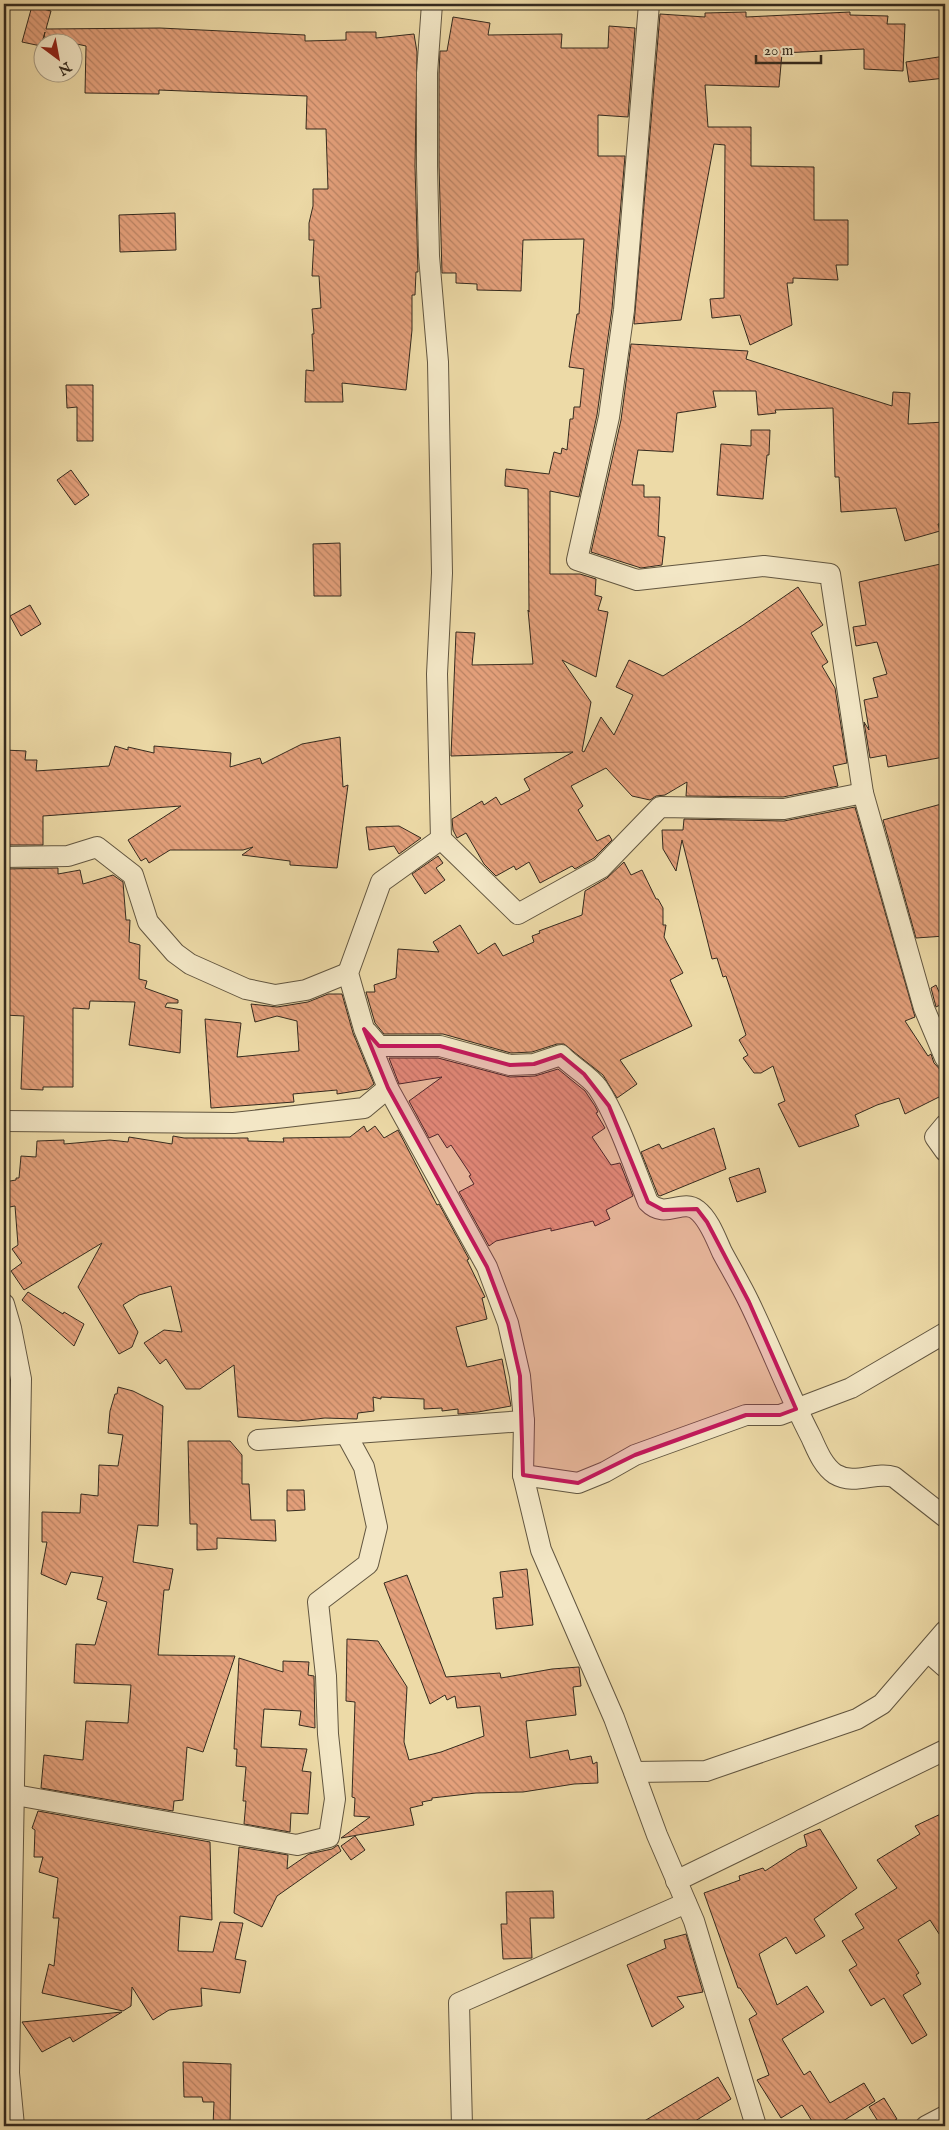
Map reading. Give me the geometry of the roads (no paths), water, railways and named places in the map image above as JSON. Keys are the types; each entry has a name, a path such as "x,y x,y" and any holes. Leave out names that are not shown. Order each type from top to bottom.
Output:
{"street":[{"path":"432,4 427,72 427,166 429,256 438,362 442,573 437,674 441,839 518,914 601,868 660,807 784,809 863,793"},
{"path":"649,4 624,310 609,418 577,560 637,580 764,566 830,574 863,793 924,1008 945,1058"},
{"path":"441,839 382,882 348,973 364,1029 388,1088 487,1267 508,1323 520,1376 524,1420 523,1475 541,1550 614,1718 676,1881 694,1922 756,2126"},
{"path":"4,857 68,856 97,847 133,876 148,922 175,953 190,964 246,989 275,995 306,990 348,973"},
{"path":"364,1029 379,1046 440,1046 510,1065 534,1064 561,1055 584,1074 597,1086 609,1106 648,1202 654,1208 662,1210 688,1207 697,1209 706,1222 749,1302 796,1409 826,1467 837,1475 854,1480 888,1475 894,1477 945,1516"},
{"path":"4,1121 234,1123 364,1108 388,1088"},
{"path":"945,1125 935,1137 945,1151"},
{"path":"4,1304 11,1328 12,1378 8,1794 10,2119"},
{"path":"523,1475 578,1483 605,1472 635,1455 746,1415 780,1415 851,1388 945,1334"},
{"path":"258,1440 524,1420"},
{"path":"8,1794 297,1845 329,1837 335,1799 328,1734 326,1676 318,1602 368,1564 377,1527 364,1467 346,1434"},
{"path":"634,1772 706,1771 857,1720 882,1704 945,1631"},
{"path":"928,1652 945,1668"},
{"path":"676,1881 945,1750"},
{"path":"462,2126 459,2003 686,1903"},
{"path":"926,2126 945,2116"}]}
